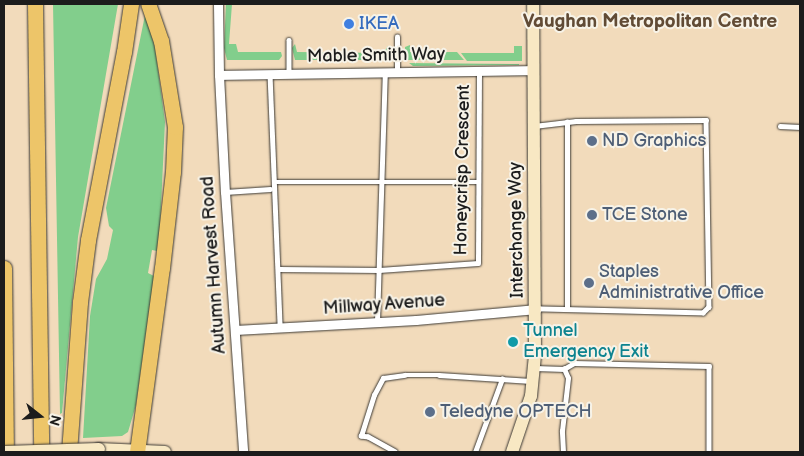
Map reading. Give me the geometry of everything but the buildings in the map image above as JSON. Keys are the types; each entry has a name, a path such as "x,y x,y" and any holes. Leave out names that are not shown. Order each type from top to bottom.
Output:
{"highway":[{"path":"35,4 41,452"},
{"path":"69,452 80,302 87,248 131,4"},
{"path":"137,451 173,172 175,127 161,41 148,4"},
{"path":"4,268 6,452"}],"street":[{"name":"Autumn Harvest Road","path":"218,4 219,75 225,192 243,452"},
{"name":"Interchange Way","path":"512,452 530,396 534,368 536,309 533,4"},
{"name":"Mable Smith Way","path":"219,75 534,70"},
{"name":"Millway Avenue","path":"235,330 377,322 536,309"},
{"path":"6,452 99,449 165,452"}],"lane":[{"path":"397,38 397,72"},
{"path":"289,40 289,74"},
{"name":"Honeycrisp Crescent","path":"379,270 478,263 479,71"},
{"path":"377,322 385,72"},
{"path":"270,74 276,182 280,327"},
{"path":"533,126 567,122 706,120 709,307 703,313 536,309"},
{"path":"567,122 567,310"},
{"path":"780,126 800,127"},
{"path":"276,182 478,182"},
{"path":"225,192 270,189"},
{"path":"279,269 379,270"},
{"path":"534,368 564,369 574,363 709,366 709,452"},
{"path":"563,452 562,431 568,378 564,369"},
{"path":"395,452 368,437 361,436 374,395 384,378 406,375 532,381"},
{"path":"475,452 502,379"}],"green space":[{"path":"53,4 118,4 78,237 62,413 60,414"},
{"path":"226,4 232,4 229,44 236,44 238,52 281,52 282,56 279,60 227,60 224,48"},
{"path":"145,15 155,47 165,122 160,227 157,251 152,250 148,273 154,276 136,405 128,432 122,436 83,438 90,316 96,279 107,259 113,230 109,226 106,208"},
{"path":"295,44 297,52 383,53 388,46 392,53 389,60 295,60 292,48"},
{"path":"410,45 410,52 457,52 464,60 405,60 405,47"},
{"path":"514,46 522,46 522,61 467,61 461,53 514,53"},
{"path":"409,63 519,64 519,65 413,66"}],"place":[{"name":"IKEA","path":"349,24"},
{"name":"ND Graphics","path":"592,141"},
{"name":"TCE Stone","path":"592,215"},
{"name":"Staples Administrative Office","path":"589,283"},
{"name":"Tunnel Emergency Exit","path":"513,342"},
{"name":"Teledyne OPTECH","path":"430,412"}],"district":[{"name":"Vaughan Metropolitan Centre","path":"650,22"}]}
